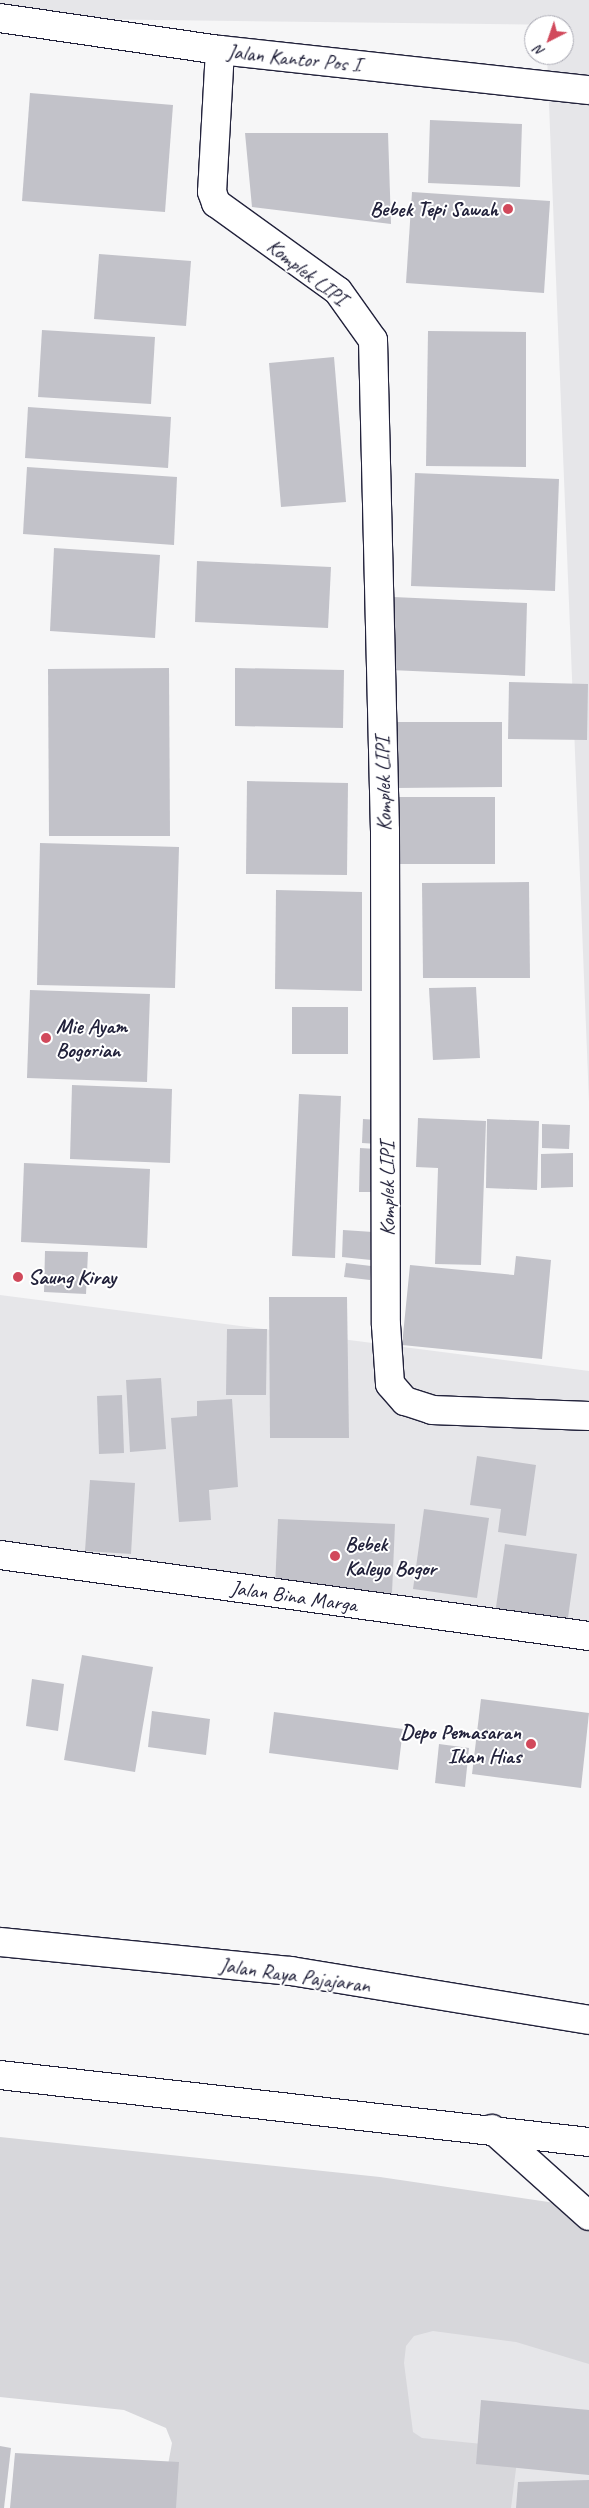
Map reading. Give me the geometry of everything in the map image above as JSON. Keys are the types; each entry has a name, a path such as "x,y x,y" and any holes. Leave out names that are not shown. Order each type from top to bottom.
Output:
{"main road":[{"name":"Jalan Kantor Pos I","path":"0,18 220,50 589,90"},
{"name":"Komplek LIPI","path":"220,50 212,192 216,203 225,212 338,291 373,340 384,831 386,1325 390,1384 405,1401 432,1410 589,1416"},
{"name":"Jalan Bina Marga","path":"0,1556 589,1636"},
{"name":"Jalan Raya Pajajaran","path":"0,1942 290,1971 589,2020"},
{"path":"0,2075 492,2129 589,2142"},
{"path":"492,2129 589,2216"}],"shaded area":[{"path":"0,0 589,0 589,1102 547,65 574,65 574,15 524,15 524,25 0,18"},
{"path":"0,1295 589,1371 589,1627 0,1555"},
{"path":"0,2137 380,2177 589,2208 589,2364 516,2342 433,2331 414,2336 406,2346 404,2363 413,2432 422,2438 513,2447 518,2453 511,2508 160,2508 172,2443 166,2428 124,2410 0,2397"},
{"path":"369,2185 589,2208 589,2508 328,2508"}],"building":[{"path":"30,93 173,105 165,212 22,201"},
{"path":"430,120 522,124 520,187 428,183"},
{"path":"245,133 388,133 391,224 252,207"},
{"path":"412,192 550,201 544,293 406,283"},
{"path":"99,254 191,261 186,326 94,319"},
{"path":"42,330 155,337 151,404 38,397"},
{"path":"428,331 526,332 526,467 426,466"},
{"path":"334,357 346,502 281,507 269,363"},
{"path":"28,407 171,417 168,468 25,458"},
{"path":"27,467 177,477 174,545 23,534"},
{"path":"415,473 559,479 555,591 411,586"},
{"path":"54,548 160,555 155,638 50,631"},
{"path":"197,561 331,567 328,628 195,622"},
{"path":"393,597 527,603 525,676 390,670"},
{"path":"169,668 170,836 49,836 48,669"},
{"path":"235,668 344,670 343,728 235,726"},
{"path":"509,682 588,684 587,740 508,739"},
{"path":"396,722 502,722 502,787 395,788"},
{"path":"247,781 348,783 347,875 246,874"},
{"path":"398,797 495,797 495,864 398,864"},
{"path":"40,843 179,847 175,988 37,985"},
{"path":"529,882 530,978 423,978 422,883"},
{"path":"276,890 362,892 362,991 275,989"},
{"path":"476,987 480,1058 433,1060 429,988"},
{"path":"30,990 150,994 147,1082 27,1078"},
{"path":"292,1007 348,1007 348,1054 292,1054"},
{"path":"72,1085 172,1089 170,1163 70,1159"},
{"path":"299,1094 341,1096 335,1258 292,1256"},
{"path":"418,1118 486,1121 481,1265 435,1264 438,1168 416,1167"},
{"path":"363,1119 378,1120 378,1144 362,1143"},
{"path":"487,1119 539,1121 537,1190 486,1188"},
{"path":"542,1124 570,1125 569,1149 542,1148"},
{"path":"360,1148 376,1149 375,1192 359,1192"},
{"path":"573,1153 573,1187 541,1188 541,1154"},
{"path":"24,1163 150,1169 147,1248 21,1242"},
{"path":"343,1230 373,1232 371,1260 342,1257"},
{"path":"45,1251 88,1252 86,1294 44,1292"},
{"path":"516,1256 551,1260 542,1359 402,1345 410,1265 514,1275"},
{"path":"346,1263 371,1266 370,1280 344,1277"},
{"path":"269,1297 347,1297 349,1438 270,1438"},
{"path":"227,1329 267,1329 266,1395 226,1395"},
{"path":"161,1378 166,1449 130,1452 126,1380"},
{"path":"122,1395 124,1453 99,1454 97,1396"},
{"path":"232,1399 238,1487 209,1490 211,1520 179,1522 171,1418 197,1416 197,1401"},
{"path":"477,1456 536,1465 526,1536 498,1532 501,1509 470,1505"},
{"path":"90,1480 135,1483 131,1554 85,1551"},
{"path":"424,1509 489,1518 477,1598 413,1589"},
{"name":"Bebek Kaleyo Bogor","path":"278,1519 395,1524 392,1593 275,1588"},
{"path":"505,1544 577,1554 566,1632 494,1621"},
{"path":"82,1655 153,1667 135,1772 64,1760"},
{"path":"32,1679 64,1684 58,1731 26,1726"},
{"name":"Depo Pemasaran Ikan Hias","path":"481,1699 589,1713 581,1788 472,1774"},
{"path":"152,1711 210,1719 206,1755 148,1747"},
{"path":"274,1712 403,1729 398,1770 269,1753"},
{"path":"439,1744 469,1748 465,1787 435,1783"},
{"path":"481,2400 589,2410 589,2475 476,2464"},
{"path":"0,2446 11,2448 4,2508 0,2508"},
{"path":"15,2453 179,2462 176,2508 10,2508"},
{"path":"589,2480 589,2508 516,2508 518,2482"}],"place":[{"name":"Bebek Tepi Sawah","path":"508,209"},
{"name":"Mie Ayam Bogorian","path":"46,1038"},
{"name":"Saung Kiray","path":"18,1277"},
{"name":"Bebek Kaleyo Bogor","path":"335,1556"},
{"name":"Depo Pemasaran Ikan Hias","path":"531,1744"}]}
